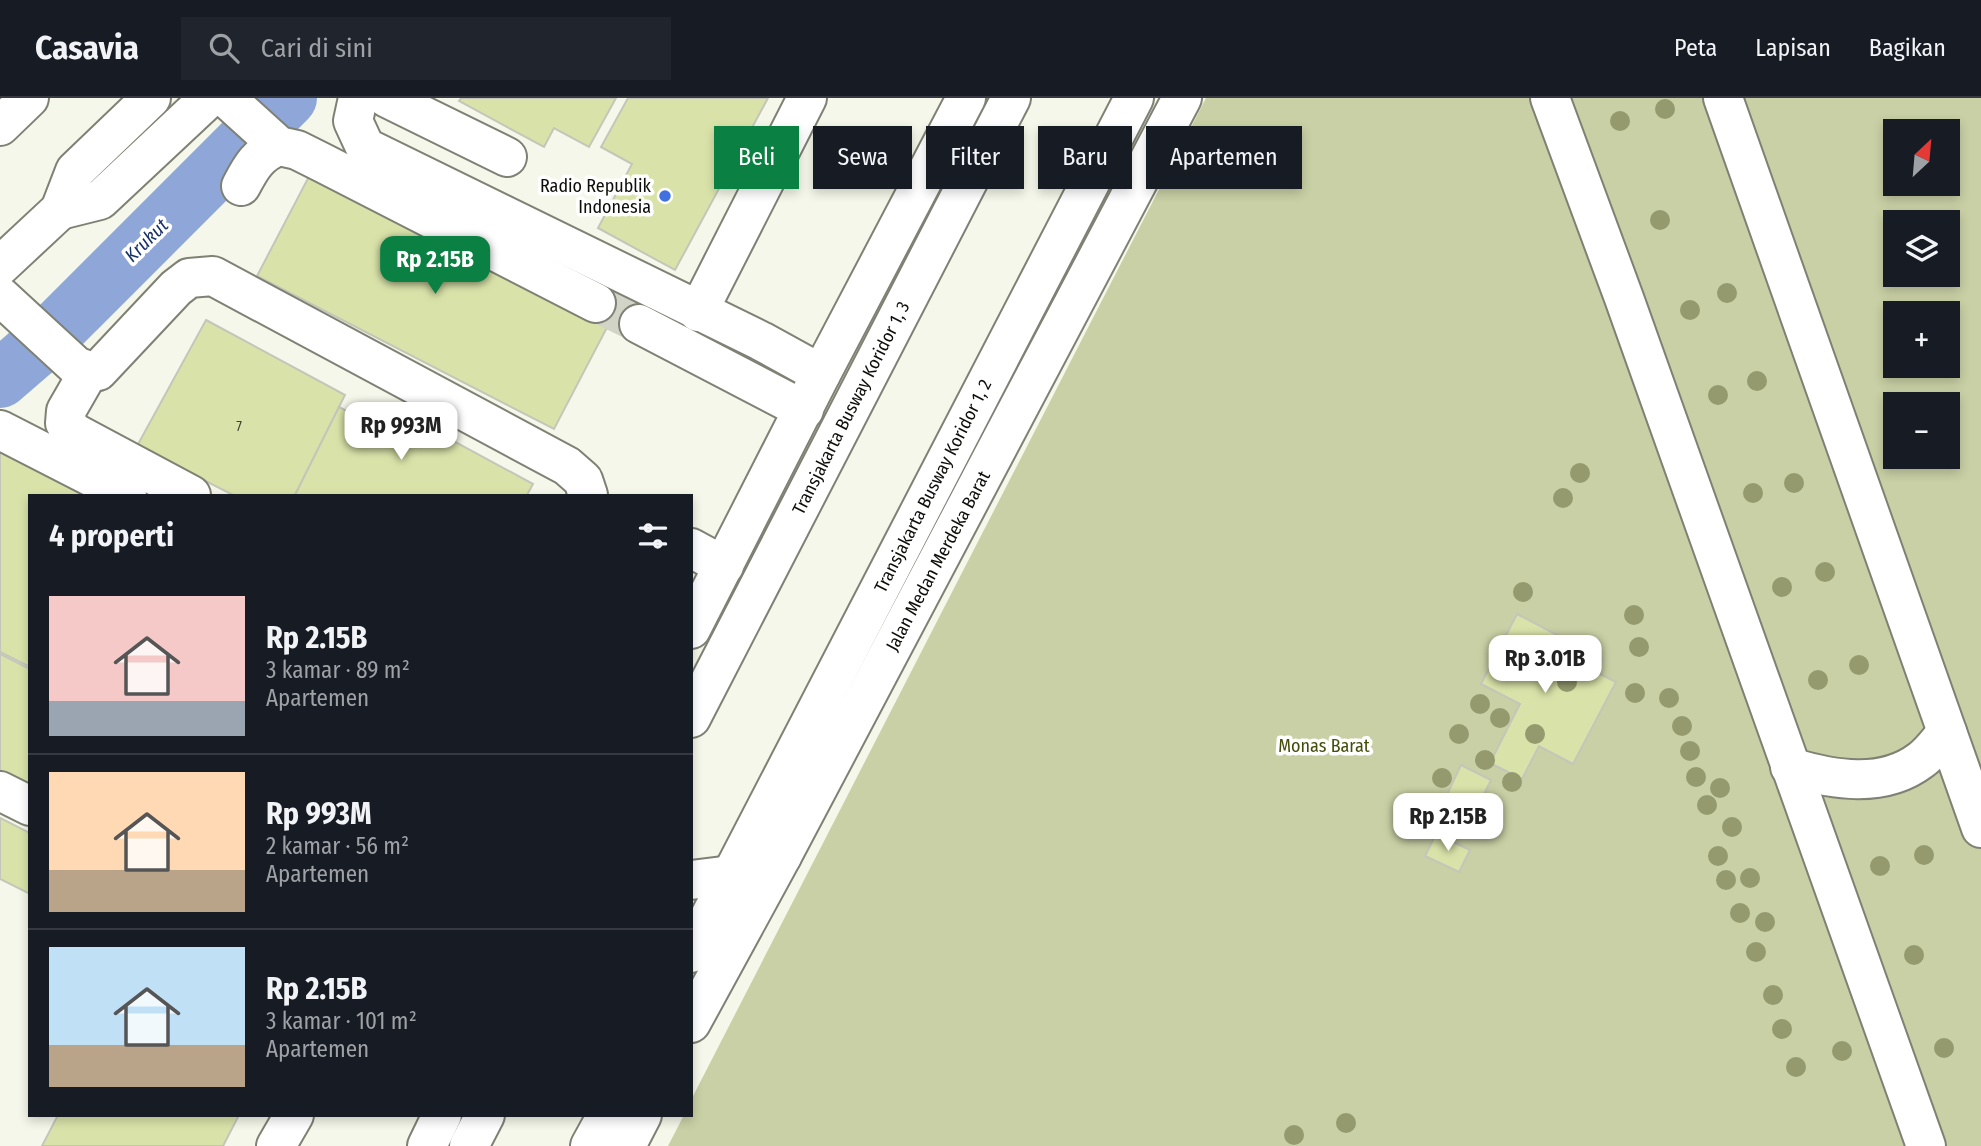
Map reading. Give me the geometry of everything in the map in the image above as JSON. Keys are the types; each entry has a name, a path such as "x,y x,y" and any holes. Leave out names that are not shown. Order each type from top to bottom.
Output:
{"main road":[{"path":"0,126 29,98"},
{"path":"0,266 60,211 75,171 150,98"},
{"path":"358,98 353,121 365,147 821,373"},
{"path":"387,98 507,157"},
{"path":"698,312 807,98"},
{"path":"693,625 821,373 966,98"},
{"name":"Transjakarta Busway Koridor 1, 3","path":"693,714 1011,98"},
{"name":"Transjakarta Busway Koridor 1, 2","path":"693,949 1134,98"},
{"name":"Jalan Medan Merdeka Barat","path":"693,1019 1182,98"},
{"path":"1550,98 1624,298 1926,1146"},
{"path":"1723,98 1981,828"},
{"path":"60,211 100,200 221,99 270,139 323,163 596,303"},
{"path":"241,186 252,165 265,152 270,139"},
{"path":"5,300 76,366 98,371 189,278 213,276 567,466 583,480 590,494"},
{"path":"639,324 804,410"},
{"path":"89,371 66,411 65,423 75,433 189,494"},
{"path":"0,430 125,494"},
{"path":"693,549 724,566"},
{"path":"1790,767 1820,776 1853,780 1892,775 1921,761 1947,732"},
{"path":"0,791 28,805"},
{"path":"693,880 731,875 782,856"},
{"path":"276,1146 293,1117"},
{"path":"427,1146 442,1117"},
{"path":"469,1146 484,1117"},
{"path":"590,1146 606,1117"},
{"path":"626,1146 641,1117"}],"green space":[{"name":"Monas Barat","path":"1206,98 1981,98 1981,1146 668,1146 683,1117 693,1117 693,1096 1159,189 1302,189 1302,126 1192,126"}],"building":[{"path":"461,98 616,98 589,147 554,128 544,147 459,101"},
{"name":"Radio Republik Indonesia","path":"628,98 768,98 753,126 714,126 714,189 719,189 675,270 598,228 632,164 601,147"},
{"path":"316,163 613,316 554,429 257,276"},
{"path":"206,320 345,395 296,494 231,494 137,446"},
{"path":"339,407 379,428 391,407 533,484 528,494 296,494"},
{"path":"0,446 120,494 28,494 28,666 0,652"},
{"path":"1517,614 1603,659 1596,672 1616,682 1573,764 1539,746 1522,779 1490,763 1520,704 1481,684"},
{"path":"0,654 28,668 28,802 0,788"},
{"path":"1461,765 1491,780 1466,831 1445,821 1451,810 1442,805"},
{"path":"0,818 28,832 28,893 0,879"},
{"path":"1436,834 1470,850 1459,872 1425,856"},
{"path":"57,1117 238,1117 223,1146 42,1146"}],"waterway":[{"name":"Krukut","path":"0,379 51,335 288,98"}],"tunnel":[{"path":"596,303 639,324"}],"place":[{"name":"Radio Republik Indonesia","path":"665,196"}]}
